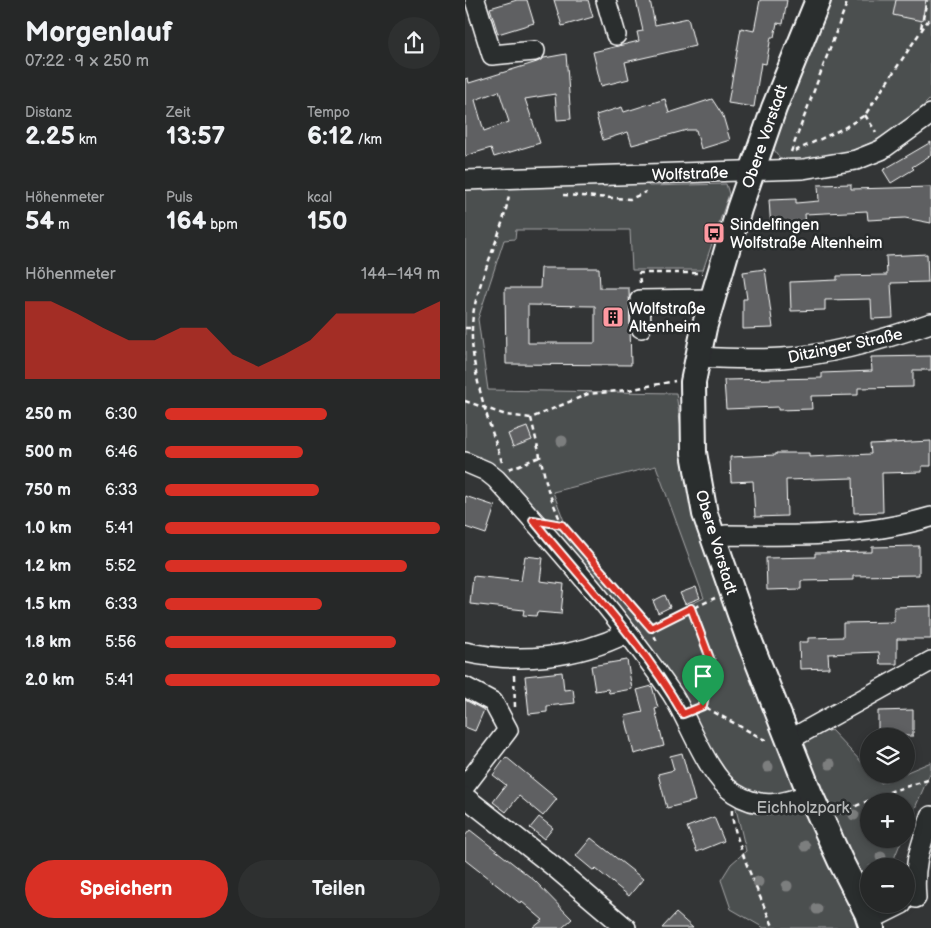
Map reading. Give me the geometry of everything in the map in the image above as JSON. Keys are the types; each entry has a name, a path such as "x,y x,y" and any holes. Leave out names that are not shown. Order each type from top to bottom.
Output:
{"main road":[{"name":"Obere Vorstadt","path":"818,0 790,65 752,171 704,328 693,382 694,453 700,492 713,538 748,637 810,794 871,924"}],"street":[{"path":"475,0 492,55 535,51"},
{"path":"606,0 616,35"},
{"name":"Wolfstraße","path":"465,180 780,171 856,160 886,147 931,114"},
{"path":"649,328 640,300 712,299"},
{"name":"Ditzinger Straße","path":"697,357 783,358 834,350 892,337 931,323"},
{"path":"465,462 486,471 496,479 533,520 627,633 672,695 708,763 719,778 735,793 767,805 790,802 810,794"},
{"path":"713,538 726,536 805,536 854,533 906,524 931,517"},
{"path":"465,652 513,659 559,655 610,642 627,633"},
{"path":"787,738 931,661"},
{"path":"465,687 493,702 508,730 465,786"},
{"path":"465,797 553,866 626,928"},
{"path":"915,879 917,854 931,816"},
{"path":"871,924 891,913"}],"path":[{"path":"780,171 790,153 848,0"},
{"path":"921,30 927,0"},
{"path":"790,153 844,128 865,115 931,16"},
{"path":"865,115 886,147"},
{"path":"509,195 506,214 474,308 471,328 474,361 484,408 505,471 540,457"},
{"path":"640,300 639,274 719,274"},
{"path":"465,328 471,328"},
{"path":"649,328 704,328"},
{"path":"465,401 506,415 531,418 588,394 628,390 671,381"},
{"path":"531,418 548,490 562,525 567,531"},
{"path":"533,520 562,525"},
{"path":"593,561 651,628 659,647"},
{"path":"651,628 710,599"},
{"path":"691,608 711,661 703,706"},
{"path":"514,684 515,711"},
{"path":"703,706 763,740 787,738"},
{"path":"683,714 703,706"},
{"path":"822,820 892,791 931,779"},
{"path":"735,793 732,815 760,899 775,928"}],"green space":[{"path":"832,0 931,0 931,98 900,126 863,146 823,158 781,160 773,148 775,139 811,45"},
{"name":"Eichholzpark","path":"642,180 649,186 726,184 729,194 703,270 632,270 630,230 516,230 515,239 504,240 478,319 488,390 676,393 691,497 733,629 778,746 831,730 860,761 860,783 915,783 915,769 931,762 931,771 915,808 915,793 860,793 860,848 898,848 894,858 860,858 860,913 867,913 864,928 764,928 731,909 721,880 731,864 746,851 736,809 738,785 735,784 635,633 491,463 465,454 465,188","holes":["656,466 704,598 652,622 566,526 553,492"]}],"building":[{"path":"517,0 527,0 534,23 498,34 490,8"},
{"path":"554,0 588,0 593,17 562,26"},
{"path":"636,0 650,0 655,25 688,18 695,46 625,62 629,79 601,86 593,52 639,41 637,32 643,31"},
{"path":"760,0 787,0 783,24 777,23 774,37 771,37 766,64 761,63 754,107 728,103 741,28 754,31"},
{"path":"896,0 926,0 922,21 893,15"},
{"path":"566,54 571,119 557,120 555,94 525,99 540,143 494,157 491,148 465,156 465,79 468,78 469,83 537,62 544,58","holes":["499,91 509,122 484,131 475,100"]},
{"path":"665,99 669,113 712,99 723,116 730,140 701,149 696,130 687,130 632,145 628,132 603,140 596,115 622,107 624,112"},
{"path":"931,142 931,155 912,167 914,169 891,183 883,170"},
{"path":"851,184 851,189 931,187 931,223 905,218 868,220 867,211 805,214 806,227 771,229 769,200 796,199 796,203 819,201 818,185"},
{"path":"927,254 928,282 891,283 893,318 872,319 871,299 825,300 825,310 791,311 790,282 837,280 837,276 887,275 886,256"},
{"name":"Wolfstraße Altenheim","path":"541,268 599,268 600,288 629,288 631,365 506,364 505,288 540,288","holes":["528,305 595,306 595,343 528,343"]},
{"path":"765,269 773,328 743,329 743,299 747,299 743,272"},
{"path":"931,356 931,370 913,370 913,387 858,388 858,395 811,396 812,409 778,410 778,407 726,409 724,380 822,378 822,373 872,371 871,357"},
{"path":"527,427 532,440 513,447 508,434"},
{"path":"931,441 931,466 922,466 922,472 882,473 883,512 854,513 853,478 786,480 787,516 755,517 753,481 731,482 730,457 776,455 776,453 809,453 809,457 871,454 870,444"},
{"path":"465,496 495,506 486,534 465,527"},
{"path":"919,546 919,575 853,576 853,580 801,581 801,589 767,590 766,558 815,557 815,553 872,552 872,547"},
{"path":"525,556 543,558 540,581 564,584 561,614 537,612 536,616 523,615 524,610 470,604 473,576 521,581"},
{"path":"696,587 700,598 685,604 680,593"},
{"path":"665,595 670,607 658,613 653,601"},
{"path":"931,606 931,639 897,639 897,664 880,664 879,652 828,654 829,668 800,669 799,642 808,642 808,638 843,637 843,623 894,622 894,607"},
{"path":"627,660 632,689 609,693 608,689 595,691 591,666"},
{"path":"562,672 564,690 573,689 575,703 547,706 547,712 529,714 525,676"},
{"path":"652,686 658,708 655,709 664,746 634,754 625,716 643,712 637,690"},
{"path":"465,700 484,710 475,731 465,727"},
{"path":"913,710 913,728 878,728 878,711"},
{"path":"682,753 695,801 667,808 658,774 674,770 670,756"},
{"path":"506,757 557,799 543,816 519,796 506,812 493,802 506,785 493,775"},
{"path":"539,817 553,828 544,839 530,828"},
{"path":"714,817 724,841 697,852 687,827"},
{"path":"470,830 534,880 572,919 562,928 533,928 543,920 465,860 465,836"},
{"path":"591,838 643,879 629,896 596,869 594,871 576,856"},
{"path":"676,913 693,928 662,928"}],"place":[{"name":"Sindelfingen Wolfstraße Altenheim","path":"714,233"},
{"name":"Wolfstraße Altenheim","path":"613,317"}],"route":[{"path":"533,520 562,525 651,628 691,608 711,661 703,706 701,705 683,714 672,695 627,633 533,520"}]}
